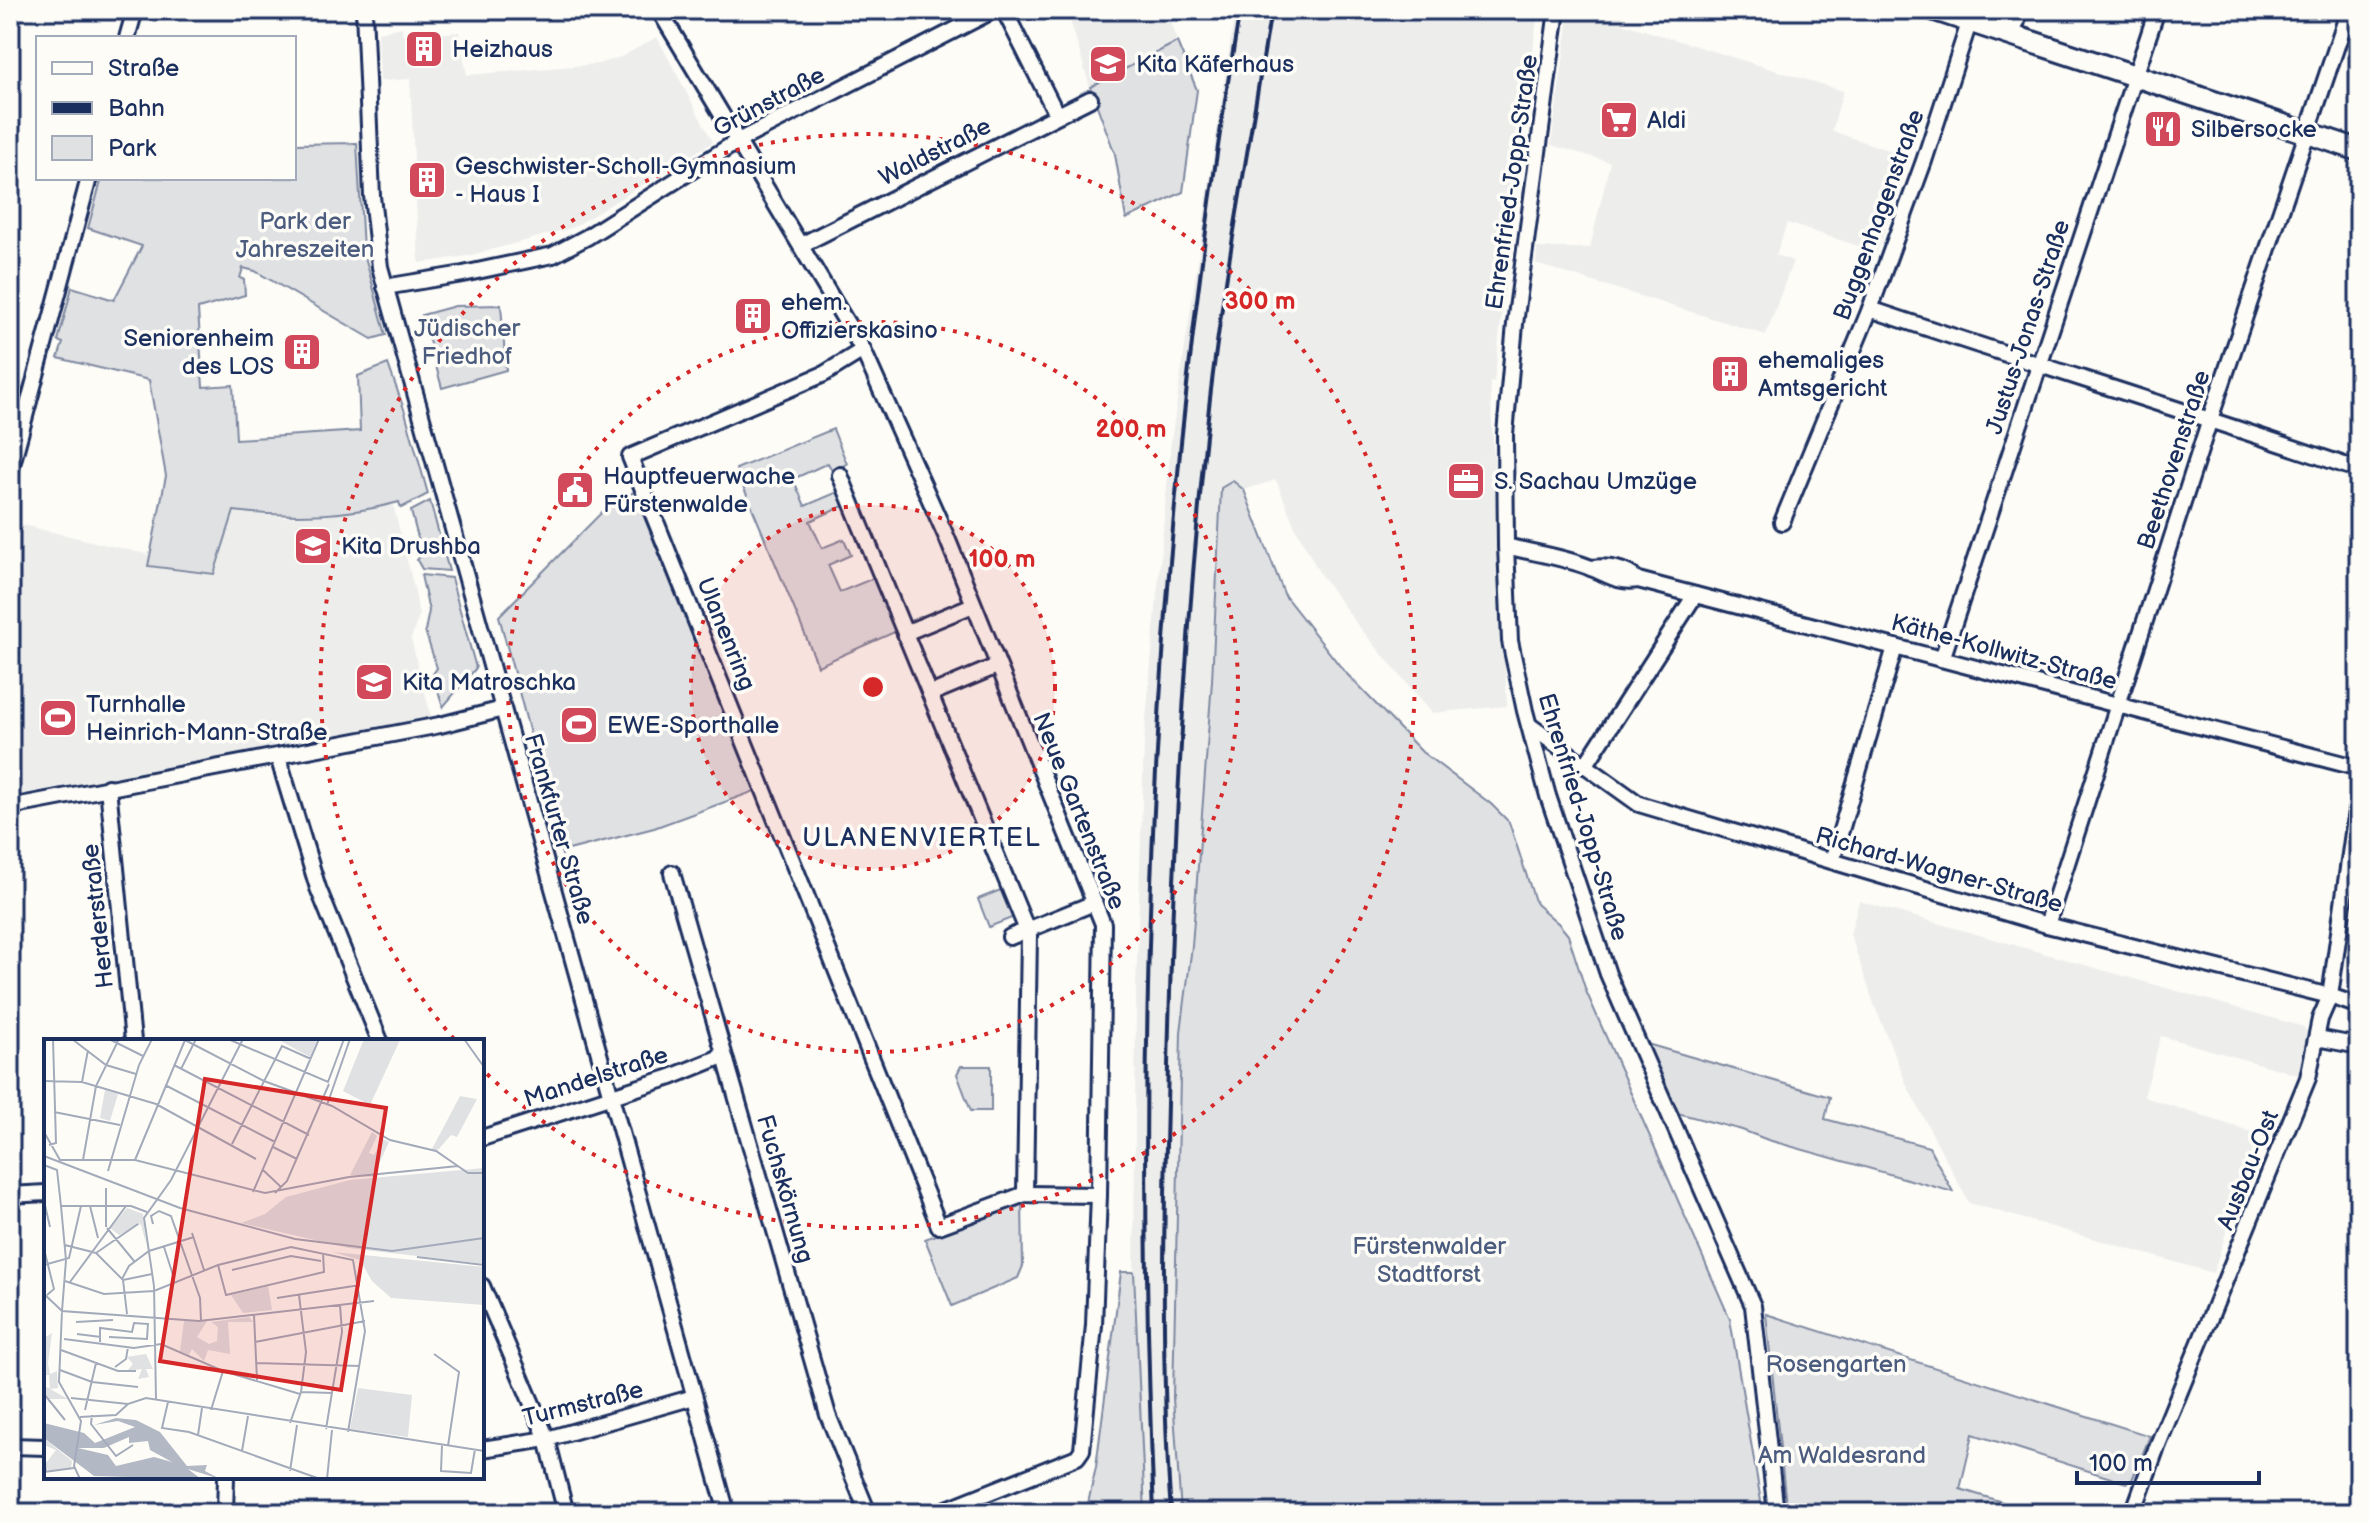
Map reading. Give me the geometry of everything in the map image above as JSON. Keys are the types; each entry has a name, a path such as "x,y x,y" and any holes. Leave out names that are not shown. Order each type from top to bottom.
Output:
{"street":[{"path":"128,36 135,10"},
{"name":"Frankfurter Straße","path":"364,10 372,196 380,267 727,1513"},
{"name":"Neue Gartenstraße","path":"659,10 863,350 920,475 1103,924 1094,1325 1080,1455 937,1513"},
{"name":"Grünstraße","path":"385,287 553,255 587,237 738,141 994,10"},
{"path":"1004,10 1057,115"},
{"name":"Ehrenfried-Jopp-Straße","path":"1557,10 1515,324 1505,434 1510,641 1548,796 1608,974 1753,1306 1776,1513"},
{"path":"1935,10 1974,14 2310,127 2359,150"},
{"name":"Justus-Jonas-Straße","path":"1942,659 2157,10"},
{"name":"Beethovenstraße","path":"2047,925 2210,419 2349,10"},
{"name":"Buggenhagenstraße","path":"1782,522 1870,309 1974,14"},
{"name":"Waldstraße","path":"801,245 1090,99"},
{"path":"2310,127 2359,136"},
{"path":"10,472 88,180"},
{"path":"1870,309 2359,470"},
{"name":"Ulanenring","path":"863,350 824,374 630,457 939,1226 1025,1194 1099,1195"},
{"path":"840,475 1027,930 1025,1194"},
{"name":"Käthe-Kollwitz-Straße","path":"1506,546 1591,568 1609,578 1638,580 2359,768"},
{"path":"1585,766 1695,595"},
{"path":"905,633 973,605"},
{"path":"1832,861 1895,647"},
{"path":"930,694 997,666"},
{"path":"10,807 440,725 503,709"},
{"name":"Richard-Wagner-Straße","path":"1529,725 1639,804 2047,925 2359,1006"},
{"path":"278,757 318,888 379,1039"},
{"name":"Herderstraße","path":"108,787 133,1039"},
{"name":"Ausbau-Ost","path":"2133,1513 2308,1078 2320,1019 2330,996 2359,790"},
{"name":"Fuchskörnung","path":"672,873 830,1420 868,1513"},
{"path":"1010,937 1094,903"},
{"path":"2317,1038 2359,1046"},
{"name":"Mandelstraße","path":"484,1137 671,1077 723,1056"},
{"path":"10,1195 44,1193"},
{"path":"484,1291 547,1439 566,1513"},
{"name":"Turmstraße","path":"484,1449 547,1439 694,1397"},
{"path":"10,1446 44,1447"},
{"path":"225,1513 226,1479"}],"shaded area":[{"name":"Kita Käferhaus","path":"1067,10 1168,10 1177,42 1090,87"},
{"path":"1235,10 1538,10 1494,382 1490,382 1507,706 1432,713 1356,623 1320,574 1295,527 1276,480 1244,490 1233,481 1221,489 1212,681 1192,946 1181,1032 1173,1398 1181,1513 1145,1513 1134,1272 1136,991 1144,741 1171,441"},
{"path":"1570,10 1624,10 1621,23 1843,91 1832,131 1911,158 1877,252 1787,223 1776,255 1793,261 1766,335 1536,264 1537,248 1590,248 1610,162 1551,145"},
{"path":"402,27 403,36 459,32 467,75 598,64 621,57 657,37 713,142 572,228 468,256 419,263 410,79 380,81 378,32"},
{"path":"393,504 415,592 419,616 411,639 429,718 10,796 10,522 150,555 148,565 234,511 280,517 322,516"},
{"path":"1859,901 2304,1027 2309,1038 2302,1076 2161,1036 2144,1097 2258,1134 2213,1273 1969,1203 1908,1088 1875,1007 1850,934"}],"green space":[{"path":"1177,42 1197,90 1183,192 1126,219 1115,154 1090,87"},
{"name":"Park der Jahreszeiten","path":"357,143 363,249 386,335 372,339 255,271 243,268 240,278 244,280 245,295 198,309 203,387 233,385 236,439 360,431 358,376 388,364 428,494 401,508 399,502 358,511 317,515 234,511 214,574 148,566 166,476 149,380 58,358 63,343 58,341 72,287 114,300 142,246 88,228 101,180 296,180 296,144"},
{"name":"Jüdischer Friedhof","path":"501,305 506,370 442,388 422,315 455,306"},
{"path":"833,429 847,464 832,471 828,463 793,479 805,506 840,491 846,505 810,521 822,548 844,539 851,555 828,565 840,592 876,577 897,631 818,666 736,469"},
{"name":"Fürstenwalder Stadtforst","path":"1233,481 1244,490 1285,596 1344,671 1422,752 1491,804 1509,822 1536,904 1568,935 1586,991 1730,1319 1763,1513 1181,1513 1173,1398 1181,1032 1192,946 1212,681 1221,488"},
{"path":"634,492 755,791 654,828 565,851 562,855 499,616 612,502"},
{"path":"430,501 449,571 422,569 417,560 422,554 411,511"},
{"path":"421,575 451,578 476,668 443,707 433,674 437,668 425,631 429,611"},
{"path":"1003,889 1014,917 989,927 978,899"},
{"path":"1647,1044 1830,1097 1825,1119 1929,1147 1953,1192 1677,1113"},
{"path":"961,1066 991,1066 991,1111 971,1111 957,1074"},
{"path":"1022,1200 1023,1266 1018,1278 952,1306 925,1239"},
{"path":"1121,1272 1134,1272 1145,1513 1084,1513 1096,1467"},
{"path":"1766,1314 2150,1436 2132,1480 2126,1483 1973,1434 1960,1489 2038,1513 1815,1513 1786,1505"}],"railway":[{"path":"1154,1513 1146,1136 1156,759 1169,571 1187,384 1211,196 1240,10"},
{"path":"1171,1513 1164,1345 1165,1178 1181,736 1215,357 1271,10"}],"place":[{"name":"Heizhaus","path":"424,49"},
{"name":"Kita Käferhaus","path":"1108,64"},
{"name":"Aldi","path":"1619,120"},
{"name":"Silbersocke","path":"2163,129"},
{"name":"Geschwister-Scholl-Gymnasium - Haus I","path":"427,180"},
{"name":"ehem. Offizierskasino","path":"753,316"},
{"name":"Seniorenheim des LOS","path":"302,352"},
{"name":"ehemaliges Amtsgericht","path":"1730,374"},
{"name":"S. Sachau Umzüge","path":"1466,481"},
{"name":"Hauptfeuerwache Fürstenwalde","path":"575,490"},
{"name":"Kita Drushba","path":"313,546"},
{"name":"Kita Matroschka","path":"374,682"},
{"name":"Turnhalle Heinrich-Mann-Straße","path":"58,718"},
{"name":"EWE-Sporthalle","path":"579,725"}],"district":[{"name":"ULANENVIERTEL","path":"922,838"}],"park label":[{"name":"Rosengarten","path":"1836,1364"},
{"name":"Am Waldesrand","path":"1842,1455"}]}
